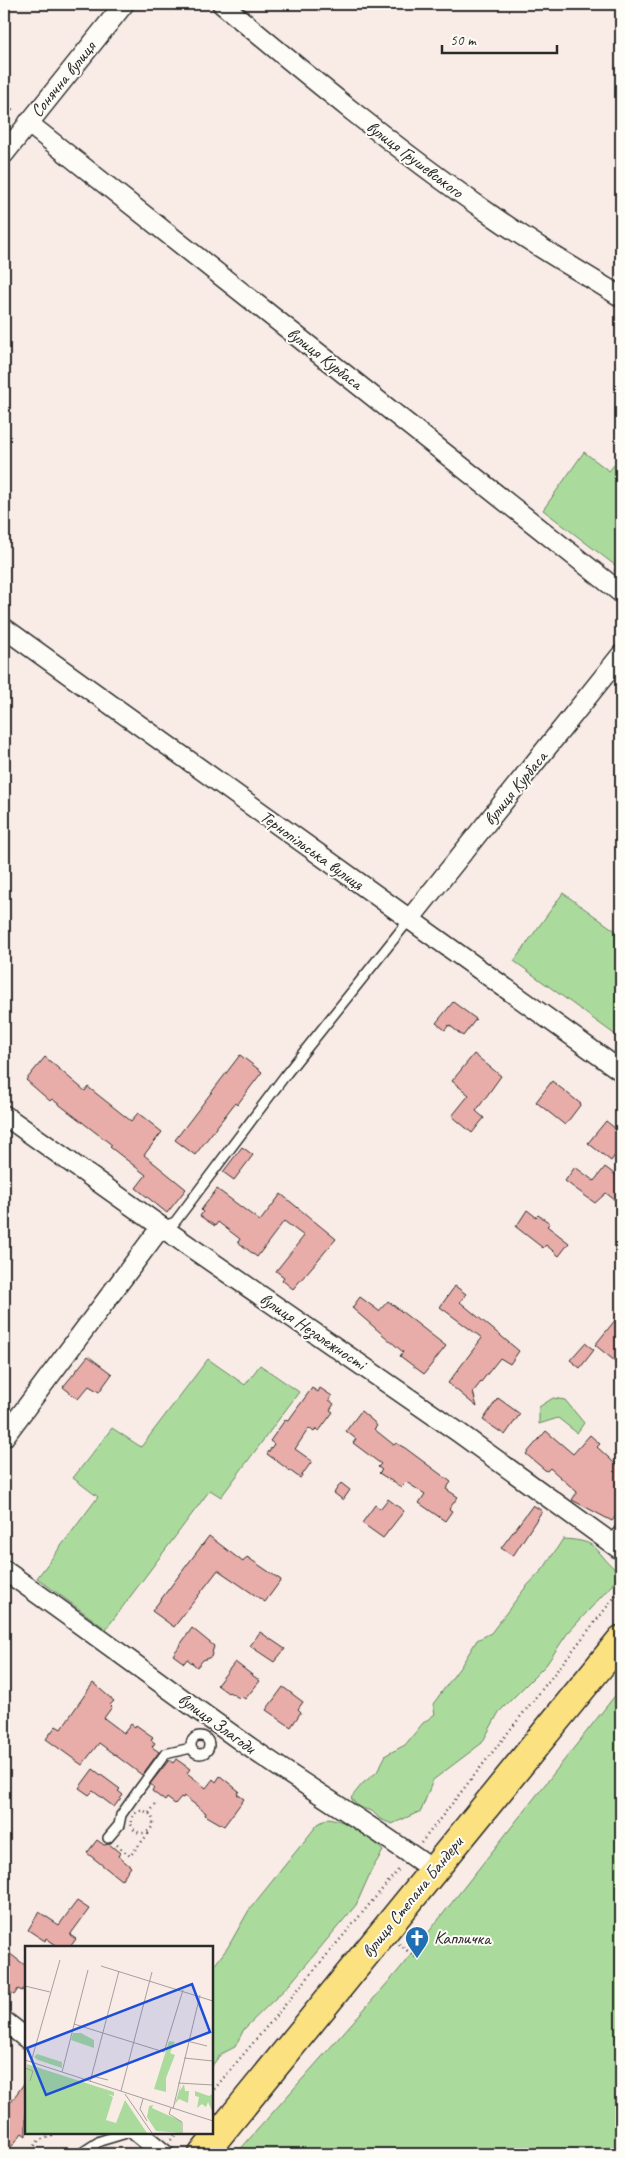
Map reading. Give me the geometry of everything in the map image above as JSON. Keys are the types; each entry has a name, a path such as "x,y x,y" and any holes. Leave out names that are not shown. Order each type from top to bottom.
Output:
{"highway":[{"name":"вулиця Степана Бандери","path":"203,2154 621,1640"}],"street":[{"name":"Сонячна вулиця","path":"4,154 124,4"},
{"name":"вулиця Грушевського","path":"222,4 326,92 405,153 491,215 621,297"},
{"name":"вулиця Курбаса","path":"28,123 621,593"},
{"name":"Тернопільська вулиця","path":"4,628 621,1071"},
{"name":"вулиця Курбаса","path":"409,920 621,655"},
{"name":"вулиця Незалежності","path":"4,1115 161,1227 618,1540"},
{"path":"4,1437 161,1227"},
{"name":"вулиця Злагоди","path":"4,1570 105,1640 212,1731 394,1841 434,1871"},
{"path":"4,2021 25,2037"},
{"path":"138,2133 164,2154"}],"lane":[{"path":"161,1227 176,1222 287,1073 409,920"},
{"path":"191,1748 197,1754 205,1754 210,1746 212,1731"},
{"path":"191,1748 192,1742 196,1738 212,1731"},
{"path":"108,1838 119,1825 121,1815 165,1754 191,1748"},
{"path":"80,2154 100,2141 127,2133"}],"path":[{"path":"149,1813 158,1801"},
{"path":"108,1838 130,1856 148,1834 146,1832 153,1824 149,1813 138,1811 131,1819 132,1826 136,1831 146,1832"},
{"path":"29,2154 39,2140 52,2136 52,2133"}],"green space":[{"path":"584,452 609,471 621,459 621,577 614,571 616,566 543,510"},
{"path":"563,893 621,935 621,1039 514,961"},
{"path":"208,1359 245,1385 260,1365 299,1392 221,1497 210,1490 106,1629 37,1578 98,1497 73,1478 112,1428 141,1447"},
{"path":"553,1398 565,1400 584,1423 577,1433 558,1418 539,1424 539,1407"},
{"path":"563,1539 576,1540 592,1545 620,1573 611,1586 567,1634 546,1665 499,1712 482,1743 433,1780 421,1811 392,1824 380,1819 372,1811 358,1807 351,1798 362,1784 377,1772 386,1755 405,1745 423,1723 435,1714 433,1704 461,1666 477,1640 491,1633 525,1588 544,1568"},
{"path":"621,1688 621,2154 236,2154 398,1971"},
{"path":"329,1818 344,1823 359,1830 383,1851 372,1869 356,1905 289,1985 244,2029 235,2047 221,2054 212,2066 212,1969 228,1947 249,1910 318,1824"}],"building":[{"path":"453,1002 476,1019 463,1036 449,1025 445,1030 436,1023"},
{"path":"474,1054 501,1076 476,1111 484,1118 472,1133 452,1116 469,1095 452,1081"},
{"path":"240,1055 262,1072 237,1105 235,1103 195,1155 175,1140"},
{"path":"45,1057 85,1091 88,1087 131,1121 138,1113 162,1132 144,1155 186,1189 167,1213 136,1188 146,1175 110,1147 112,1145 52,1099 50,1101 26,1080"},
{"path":"552,1081 581,1104 565,1125 536,1102"},
{"path":"606,1121 621,1133 621,1147 611,1161 588,1143"},
{"path":"242,1147 253,1155 234,1180 223,1172"},
{"path":"575,1167 594,1181 605,1167 621,1179 621,1205 606,1193 595,1203 565,1181"},
{"path":"217,1189 260,1221 281,1194 336,1239 293,1289 282,1280 284,1277 276,1271 304,1236 284,1221 257,1257 238,1242 240,1239 218,1222 215,1226 200,1216 203,1212 201,1210"},
{"path":"527,1210 536,1217 538,1215 550,1223 547,1226 569,1243 559,1256 546,1245 543,1248 516,1227"},
{"path":"455,1286 466,1294 460,1302 519,1351 510,1364 500,1358 473,1392 477,1407 448,1383 482,1338 440,1307"},
{"path":"360,1297 379,1311 388,1301 446,1346 424,1374 400,1356 403,1352 352,1308"},
{"path":"621,1313 621,1366 595,1345"},
{"path":"585,1343 594,1350 580,1368 570,1360"},
{"path":"88,1356 112,1374 99,1392 89,1386 78,1399 63,1387"},
{"path":"312,1388 318,1392 320,1388 332,1396 329,1400 334,1404 330,1410 333,1412 319,1431 316,1429 314,1432 309,1428 295,1449 312,1461 300,1478 267,1454 274,1444 270,1441 285,1420 288,1421"},
{"path":"498,1398 520,1414 505,1435 483,1420"},
{"path":"361,1411 377,1426 374,1429 394,1445 396,1443 405,1448 451,1482 446,1489 458,1497 449,1509 452,1511 445,1521 419,1503 425,1494 406,1482 401,1487 379,1473 382,1470 378,1467 381,1464 353,1443 356,1439 346,1431"},
{"path":"546,1431 573,1454 590,1435 600,1444 597,1447 621,1469 621,1509 612,1521 572,1500 577,1492 550,1468 547,1471 545,1470 526,1454"},
{"path":"341,1483 350,1490 343,1500 334,1493"},
{"path":"388,1499 404,1511 383,1538 362,1523 375,1505 380,1509"},
{"path":"533,1505 542,1511 513,1556 501,1548"},
{"path":"209,1536 243,1562 247,1557 281,1580 265,1602 218,1570 174,1627 152,1611"},
{"path":"192,1628 214,1646 211,1657 203,1660 197,1667 187,1659 184,1663 173,1655"},
{"path":"260,1632 285,1649 274,1662 250,1646"},
{"path":"235,1662 260,1681 245,1699 228,1693 217,1685"},
{"path":"93,1683 114,1701 104,1718 124,1733 131,1724 135,1727 136,1725 153,1737 151,1740 155,1743 152,1747 159,1752 142,1775 99,1743 82,1765 46,1739 56,1726 61,1729"},
{"path":"283,1687 303,1702 298,1709 301,1712 291,1727 266,1710"},
{"path":"176,1759 190,1769 187,1773 206,1788 213,1779 216,1782 220,1776 239,1791 237,1794 244,1799 224,1826 205,1815 206,1813 184,1796 175,1804 167,1798 165,1801 152,1791 154,1787 150,1784 169,1760 173,1763"},
{"path":"93,1769 120,1789 118,1791 123,1795 114,1807 93,1791 89,1795 79,1788"},
{"path":"97,1840 104,1845 109,1844 120,1853 118,1856 131,1867 121,1880 87,1853"},
{"path":"77,1901 89,1909 70,1935 76,1939 71,1946 58,1946 46,1938 45,1941 28,1930 39,1912 59,1925"},
{"path":"9,1953 25,1965 25,1986 22,1991 18,1989 14,1995 4,1987 4,1960"},
{"path":"25,2082 26,2136 22,2133 6,2154 4,2154 4,2111"}],"place":[{"name":"Капличка","path":"417,1959"}]}
